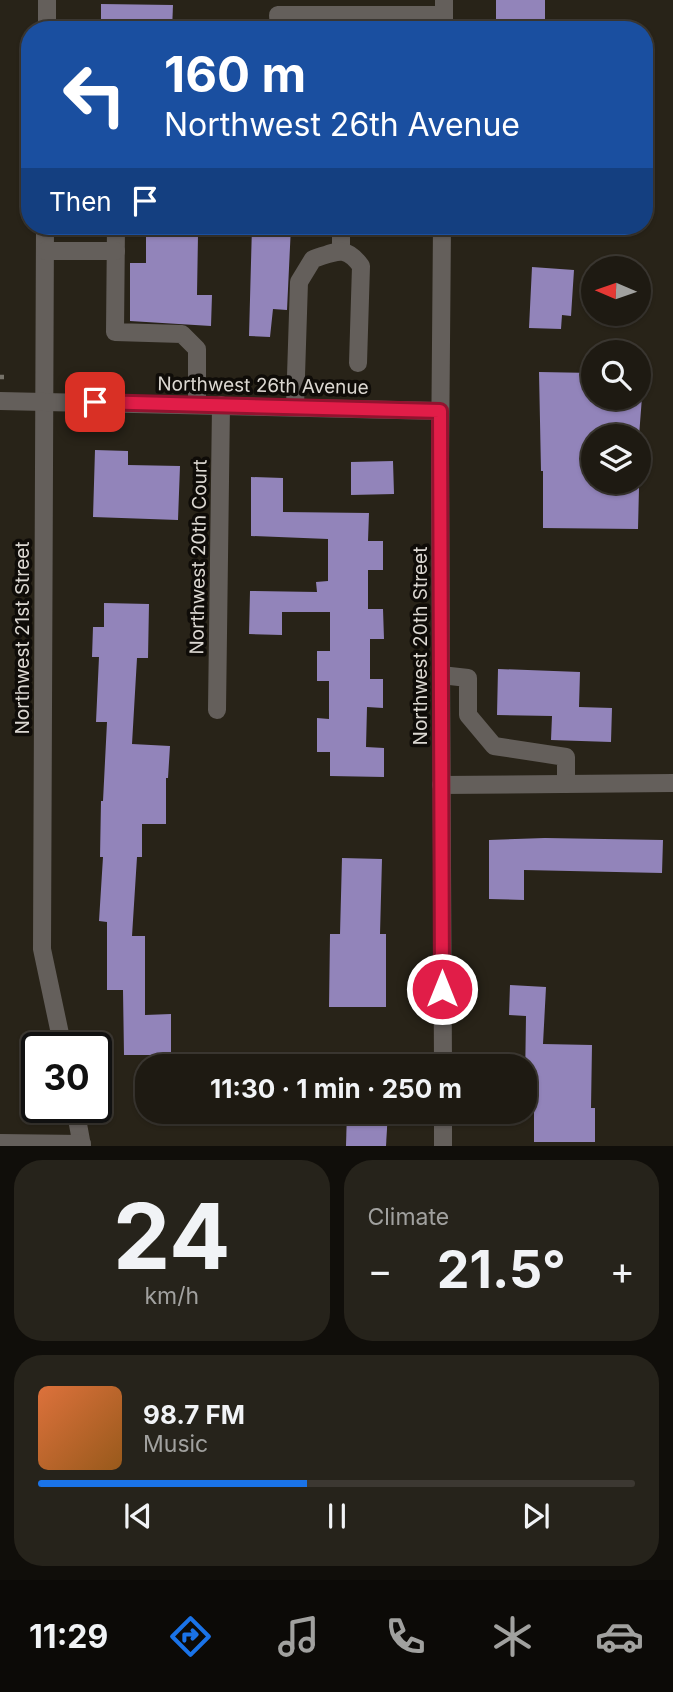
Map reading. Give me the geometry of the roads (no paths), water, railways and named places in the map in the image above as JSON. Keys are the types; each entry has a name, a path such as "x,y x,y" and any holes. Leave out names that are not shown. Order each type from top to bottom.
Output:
{"street":[{"path":"47,0 47,21"},
{"path":"278,21 278,15 444,15"},
{"name":"Northwest 21st Street","path":"45,235 42,949 59,1032"},
{"path":"116,235 115,332 182,334 197,349 197,405"},
{"path":"341,235 341,251"},
{"name":"Northwest 20th Street","path":"442,235 440,411 443,1054"},
{"path":"45,251 116,251"},
{"path":"295,407 299,282 313,259 341,251 352,254 361,266 358,363"},
{"name":"Northwest 26th Avenue","path":"0,401 440,411"},
{"name":"Northwest 20th Court","path":"217,710 221,405"},
{"path":"441,675 468,678 468,715 494,746 566,757 566,784"},
{"path":"442,785 673,783"},
{"path":"0,1143 82,1145 78,1123"},
{"path":"443,1124 443,1146"}]}
